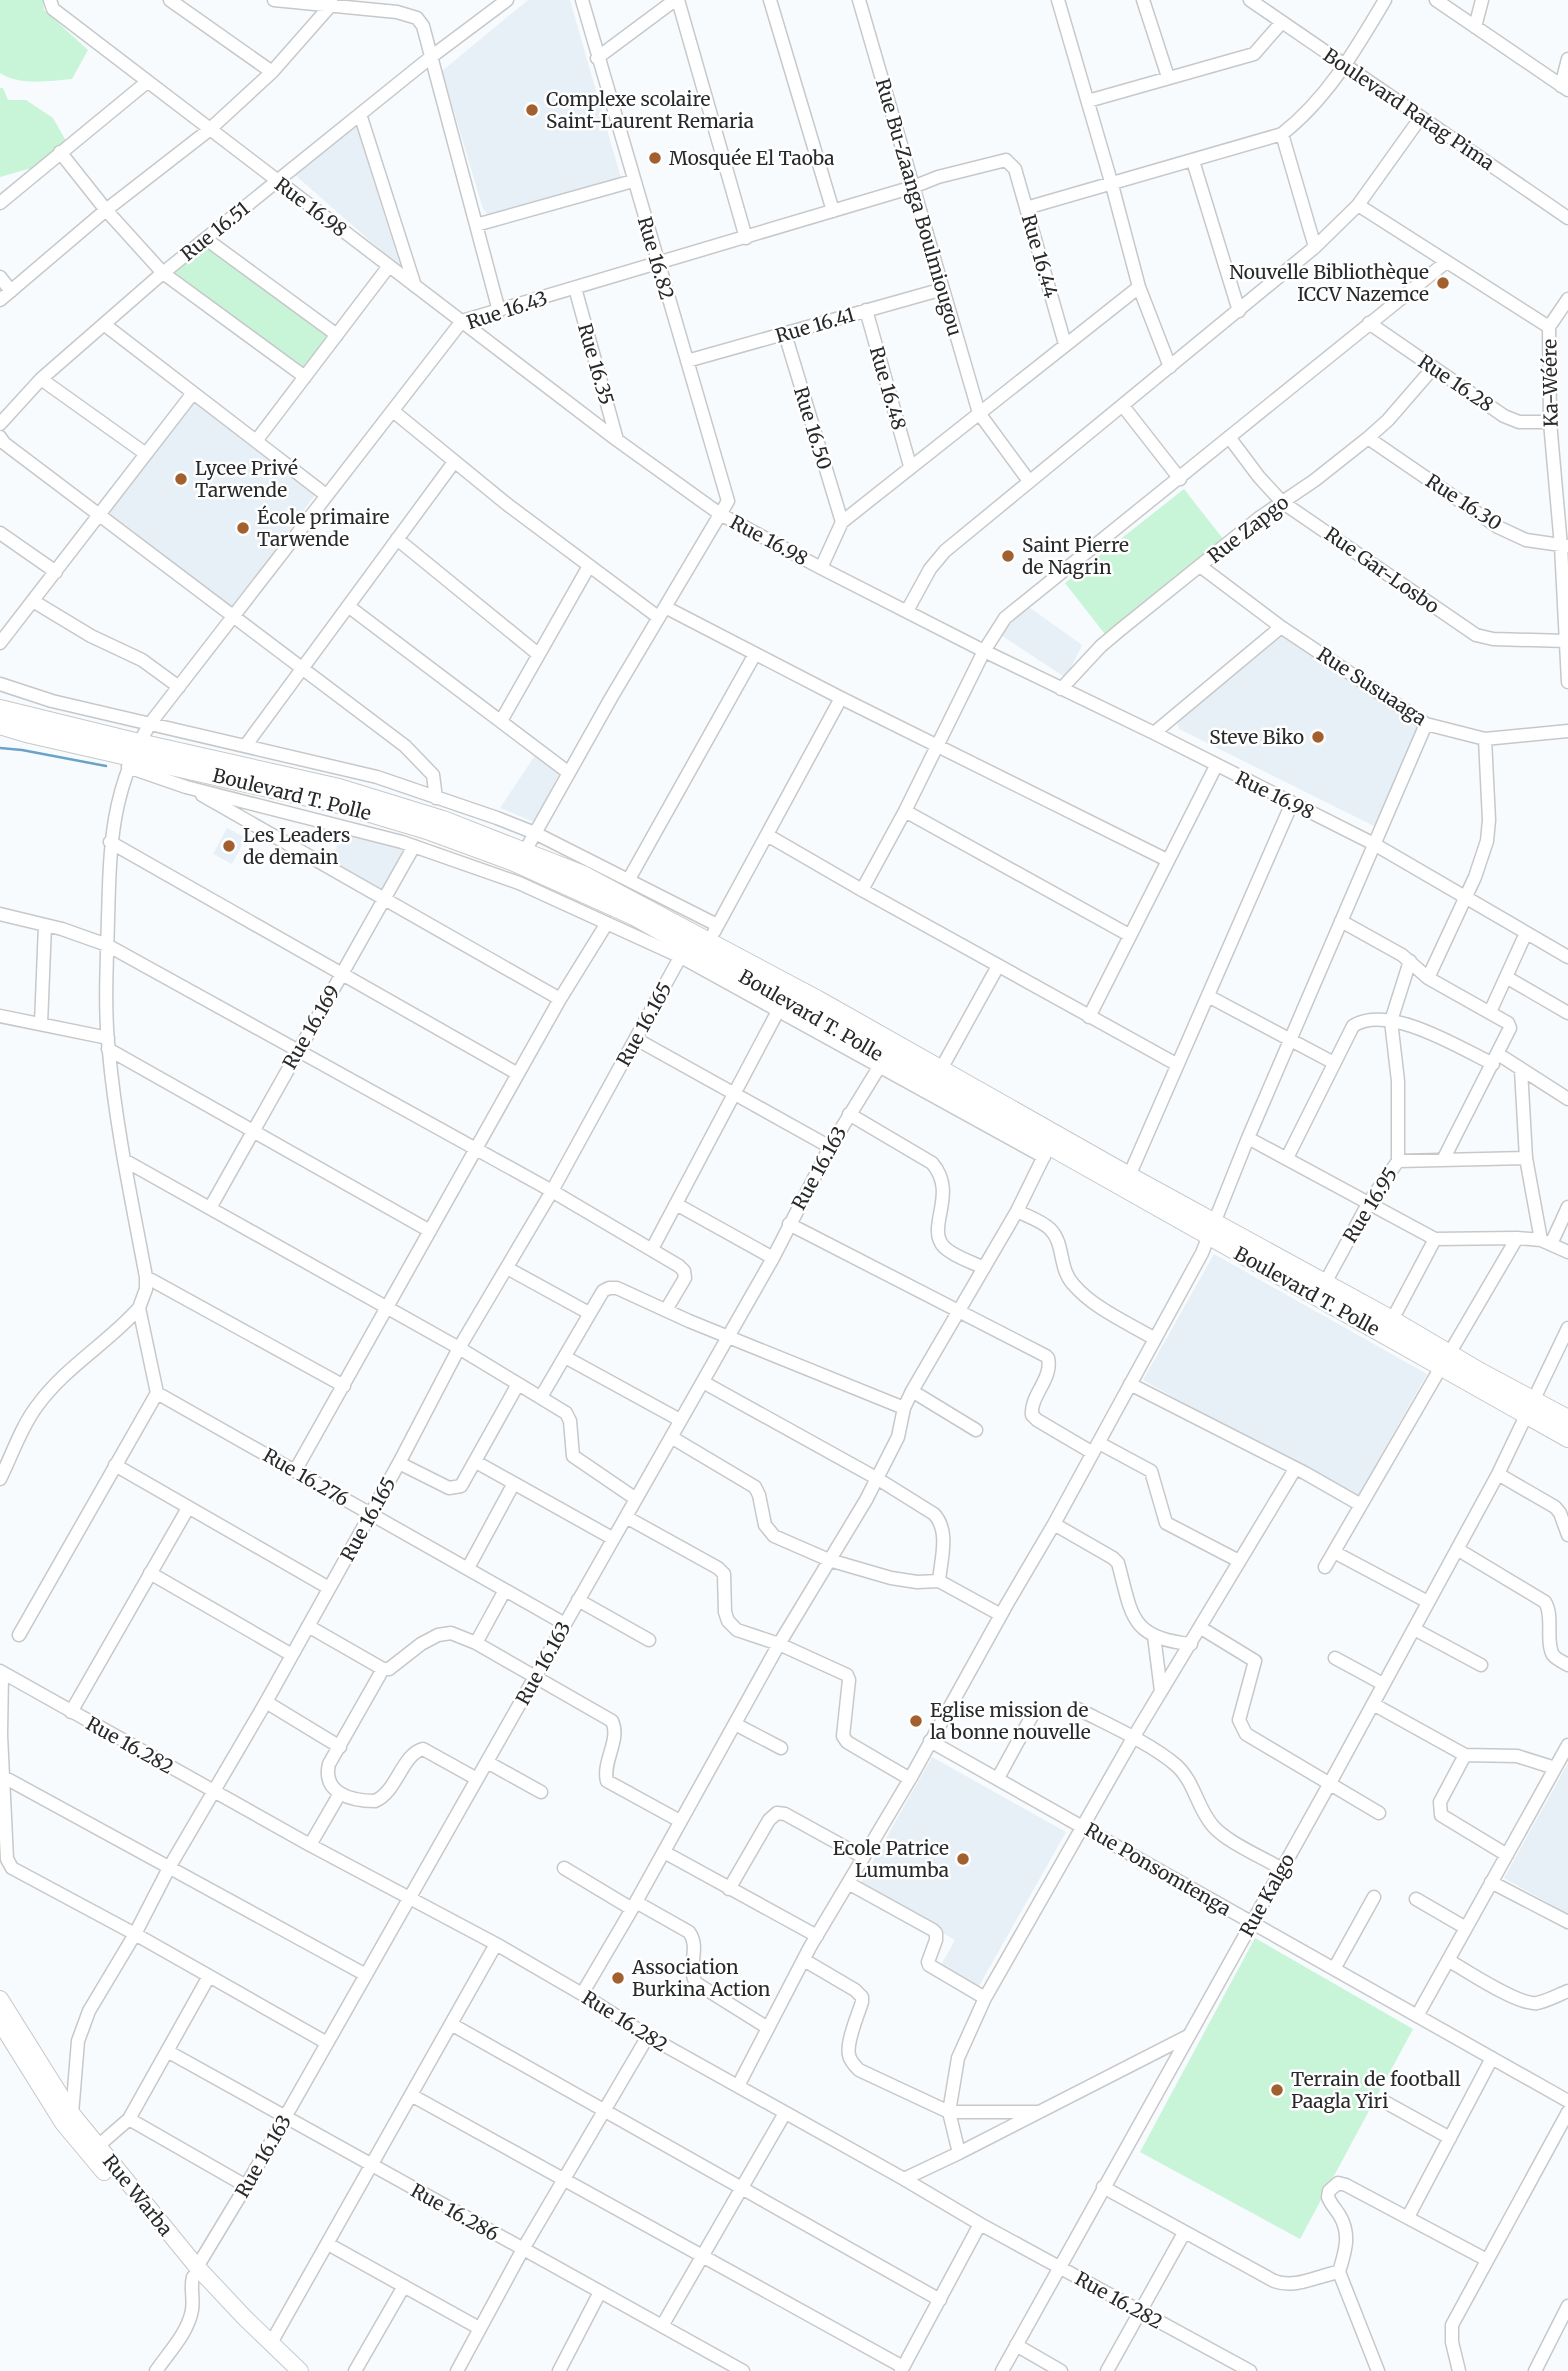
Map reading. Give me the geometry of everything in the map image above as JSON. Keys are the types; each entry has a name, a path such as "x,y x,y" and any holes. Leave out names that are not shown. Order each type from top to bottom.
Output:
{"highway":[{"name":"Boulevard T. Polle","path":"0,709 133,755 339,788 443,820 583,875 693,944 1047,1151 1325,1283 1392,1320 1445,1361"},
{"name":"Boulevard T. Polle","path":"0,725 343,805 430,831 578,889 693,944"},
{"name":"Boulevard T. Polle","path":"886,1056 941,1069 1129,1176 1211,1229 1531,1409 1568,1438"},
{"name":"Boulevard T. Polle","path":"1531,1409 1568,1419"}],"main road":[{"name":"Rue Warba","path":"0,1999 72,2115 195,2272 300,2371"},
{"path":"0,2022 63,2123 287,2371"}],"street":[{"name":"Rue 16.98","path":"50,0 53,9 276,182 617,440 720,514 984,651 1374,844 1568,957"},
{"path":"170,0 272,72"},
{"path":"274,0 331,3 343,9 411,15 423,26 499,311"},
{"name":"Rue 16.51","path":"0,424 41,379 163,273 431,57 508,0"},
{"name":"Rue 16.82","path":"582,0 728,500 720,514"},
{"path":"597,58 677,0 746,238"},
{"path":"770,0 833,211"},
{"name":"Rue Bu-Zaanga Boulmiougou","path":"859,0 979,413"},
{"path":"1058,0 1139,287 1170,367"},
{"path":"1143,0 1168,77"},
{"name":"Boulevard Ratag Pima","path":"1250,0 1568,218"},
{"path":"1026,208 1282,134 1308,112 1346,66 1385,0"},
{"path":"1436,0 1565,88 1568,59"},
{"path":"1475,27 1482,0"},
{"path":"0,300 106,210 209,130 272,72 331,3"},
{"path":"1088,101 1254,54 1282,22"},
{"path":"0,203 147,82"},
{"path":"360,114 415,286"},
{"path":"907,611 930,569 944,551 1315,247 1357,205 1421,117"},
{"path":"1282,134 1315,247"},
{"path":"60,152 106,210 163,273 305,377"},
{"name":"Rue 16.43","path":"146,1277 124,1160 108,1044 110,842 120,792 133,755 149,724 462,321 746,238 938,177 1006,160 1015,169"},
{"path":"1193,161 1239,311"},
{"name":"Rue 16.44","path":"1015,169 1065,344"},
{"path":"476,225 633,181"},
{"path":"1357,205 1549,327"},
{"path":"206,239 337,335"},
{"path":"862,890 938,747 984,651 1010,614 1445,263"},
{"path":"256,441 389,266"},
{"path":"0,277 11,291"},
{"path":"821,568 842,522 1139,287"},
{"name":"Rue 16.35","path":"575,288 617,440"},
{"name":"Rue 16.41","path":"687,361 943,289"},
{"name":"Ka-Wéére","path":"1568,299 1549,327 1550,422 1565,546 1568,682"},
{"name":"Rue 16.48","path":"866,310 910,466"},
{"name":"Rue 16.28","path":"1369,323 1511,420 1550,422"},
{"path":"105,325 326,495"},
{"name":"Rue 16.50","path":"785,334 842,522"},
{"name":"Rue Zapgo","path":"1061,689 1101,646 1259,518 1368,438 1388,420 1433,368"},
{"path":"41,379 146,454"},
{"path":"0,643 193,393"},
{"path":"1123,406 1180,479"},
{"path":"393,411 454,462 589,566 661,612 755,654 1167,860"},
{"path":"979,413 1029,481"},
{"path":"0,437 4,443 99,516 405,746 433,775 436,798"},
{"name":"Rue Gar-Losbo","path":"1228,437 1282,502 1476,635 1493,639 1566,640"},
{"name":"Rue 16.30","path":"1368,438 1498,527 1526,540 1565,546"},
{"path":"246,745 454,462"},
{"path":"526,851 661,612 720,514"},
{"path":"0,533 56,572"},
{"path":"397,539 538,654"},
{"path":"501,721 589,566"},
{"name":"Rue Susuaaga","path":"1199,566 1281,627 1426,724 1485,740 1568,731"},
{"path":"33,601 91,636 142,660 178,687"},
{"path":"348,606 569,773"},
{"path":"1154,733 1281,627"},
{"path":"629,879 755,654"},
{"path":"0,684 52,701 377,777 535,833 717,925"},
{"name":"Rue 16.165","path":"72,2115 78,2041 89,2011 309,1626 459,1348 693,944 717,925 841,698"},
{"path":"738,2086 817,1936 910,1779 1096,1448 1211,1229 1426,724"},
{"path":"1428,978 1475,877 1487,841 1489,820 1485,740"},
{"path":"133,755 560,999"},
{"path":"1089,1017 1216,766"},
{"path":"186,787 414,846 519,883 607,923 693,944 778,1011 886,1056"},
{"path":"1129,1176 1292,803"},
{"path":"905,811 1129,935"},
{"path":"767,835 1176,1064"},
{"path":"110,842 518,1074"},
{"name":"Rue 16.169","path":"210,1208 414,846"},
{"path":"0,914 62,929 107,945 652,1249 684,1271 685,1278 666,1310"},
{"path":"1341,921 1410,961 1428,978 1508,1023 1510,1028 1443,1160"},
{"path":"295,1471 560,999 607,923"},
{"path":"41,1024 45,926"},
{"path":"1490,1012 1525,933"},
{"path":"1391,1020 1410,961"},
{"path":"941,1069 998,966"},
{"path":"1506,977 1568,1013"},
{"path":"1208,996 1334,1063"},
{"path":"652,1249 778,1011"},
{"path":"0,1016 41,1024 108,1044 430,1231"},
{"path":"1287,1158 1353,1026 1366,1021 1391,1020 1423,1030 1521,1070 1568,1099"},
{"name":"Rue 16.95","path":"1325,1283 1368,1202 1398,1161 1398,1081 1391,1020"},
{"path":"636,1039 830,1147"},
{"name":"Rue 16.163","path":"195,2272 729,1336 830,1147 886,1056"},
{"path":"1521,1070 1526,1158 1546,1242"},
{"path":"849,1114 932,1163 941,1173 944,1184 937,1232 940,1241 945,1248 984,1268"},
{"path":"1248,1139 1435,1238 1517,1238 1546,1242 1568,1252"},
{"path":"582,1994 634,1906 779,1644 878,1479 898,1437 904,1408 912,1391 1017,1211 1047,1151"},
{"path":"1398,1161 1526,1158"},
{"path":"124,1160 541,1397 569,1417 573,1455 636,1499"},
{"path":"677,1204 772,1258"},
{"path":"1546,1242 1568,1207"},
{"path":"1017,1211 1050,1229 1060,1247 1061,1264 1075,1287 1155,1339"},
{"path":"789,1224 1048,1358 1049,1368 1032,1405 1032,1416 1096,1448 1151,1471 1166,1523 1239,1561"},
{"path":"1392,1320 1435,1238"},
{"path":"1325,1567 1517,1238"},
{"path":"507,1268 589,1313"},
{"path":"0,1479 36,1407 52,1387 139,1308 146,1289 146,1277 344,1386"},
{"path":"541,1397 603,1291 617,1288 904,1408"},
{"path":"19,1635 157,1393 139,1308"},
{"name":"Rue Kalgo","path":"1002,2371 1499,1474 1568,1328"},
{"path":"565,1357 680,1420"},
{"path":"703,1381 878,1479 934,1514 944,1531 939,1581"},
{"path":"399,1463 443,1486 456,1489 461,1486 518,1384"},
{"path":"1130,1384 1361,1504"},
{"path":"912,1391 976,1430"},
{"name":"Rue 16.276","path":"157,1393 565,1623"},
{"path":"671,1437 755,1487 765,1524 774,1536 829,1560 896,1580 939,1581 1000,1615"},
{"path":"476,1462 612,1538"},
{"path":"115,1465 329,1588"},
{"path":"958,2153 949,2112 958,2058 985,1998 1133,1738 1295,1469"},
{"path":"1499,1474 1555,1507 1568,1535"},
{"path":"468,1568 514,1483"},
{"path":"71,1712 188,1508"},
{"path":"626,1517 718,1568 724,1574 725,1612 728,1621 737,1630 779,1644 847,1675 849,1680 842,1728 847,1742 910,1779"},
{"path":"1054,1524 1118,1563 1130,1609 1137,1623 1154,1636 1191,1644"},
{"path":"1457,1549 1545,1602 1548,1608 1551,1651 1568,1665"},
{"path":"1334,1552 1428,1602"},
{"path":"149,1573 292,1655"},
{"path":"476,1643 505,1590"},
{"path":"578,1600 649,1640"},
{"path":"309,1626 389,1670 421,1644 438,1635 451,1633 476,1643 612,1721 615,1732 606,1770 607,1781 680,1821"},
{"path":"1201,1628 1255,1661 1239,1720 1246,1734 1379,1813"},
{"path":"1414,1629 1481,1665"},
{"path":"1154,1636 1161,1691"},
{"path":"1335,1658 1383,1684"},
{"path":"383,1669 329,1764 327,1776 339,1795 369,1801 382,1798 413,1753 423,1749 477,1779"},
{"path":"1,1672 2,1775 7,1859 12,1868 327,2043"},
{"name":"Rue 16.282","path":"1,1672 496,1944 648,2036 980,2224 1250,2371"},
{"path":"266,1702 340,1746"},
{"path":"1373,1704 1465,1755 1517,1756 1555,1768"},
{"path":"1079,1709 1175,1764 1187,1776 1213,1826 1282,1869"},
{"path":"998,1778 1034,1712"},
{"path":"735,1724 781,1748"},
{"name":"Rue Ponsomtenga","path":"930,1741 1568,2101"},
{"path":"1417,2016 1568,1745"},
{"path":"1465,1755 1440,1802 1441,1815 1507,1854"},
{"path":"487,1762 541,1792"},
{"path":"2,1775 366,1975"},
{"path":"310,1844 339,1795"},
{"path":"729,1889 769,1820 777,1813 785,1814 863,1857"},
{"path":"664,1852 817,1936"},
{"path":"564,1868 689,1932 695,1944 691,1971 695,1983 768,2028"},
{"path":"1491,1882 1568,1923"},
{"path":"848,1883 933,1930 936,1940 929,1965 985,1998"},
{"path":"1334,1969 1374,1897"},
{"path":"1416,1899 1466,1928"},
{"path":"271,2343 496,1944"},
{"path":"1448,1960 1529,2003 1568,1992"},
{"path":"804,1961 855,1990 862,1997 849,2046 849,2056 859,2070 949,2112 1039,2112"},
{"path":"98,2147 129,2119 208,1978"},
{"path":"451,2024 940,2300"},
{"path":"457,2371 523,2249 648,2036"},
{"path":"904,2179 1188,2036"},
{"name":"Rue 16.286","path":"167,2051 743,2371"},
{"path":"1408,2217 1492,2058"},
{"path":"411,2095 902,2369 980,2224"},
{"path":"1385,2102 1450,2138"},
{"path":"1459,2371 1452,2342 1452,2325 1568,2112"},
{"path":"662,2326 785,2113"},
{"path":"129,2119 246,2186"},
{"path":"1378,2371 1339,2272 1347,2237 1344,2225 1328,2197 1334,2185 1342,2183 1487,2260"},
{"path":"1103,2186 1260,2275 1284,2284 1294,2284 1339,2272"},
{"path":"1107,2371 1184,2233"},
{"path":"328,2244 479,2328"},
{"path":"156,2371 190,2319 193,2300 191,2282 195,2272"},
{"path":"355,2371 404,2286"},
{"path":"560,2370 600,2292"},
{"path":"1535,2371 1568,2305"},
{"path":"1016,2345 1061,2371"}],"shaded area":[{"path":"528,0 570,0 621,178 488,215 483,209 442,71"},
{"path":"356,125 380,202 401,268 294,174"},
{"path":"192,399 317,492 232,610 170,565 107,512"},
{"path":"1026,605 1082,645 1066,678 1001,635"},
{"path":"1282,636 1291,639 1418,725 1376,827 1179,729 1177,722"},
{"path":"536,754 560,772 534,822 500,808"},
{"name":"Les Leaders de demain","path":"227,828 246,838 232,864 213,854"},
{"path":"341,829 407,849 384,893 332,865"},
{"path":"1214,1254 1427,1374 1356,1500 1143,1380"},
{"name":"Ecole Patrice Lumumba","path":"932,1757 1066,1832 978,1988 940,1967 955,1940 859,1886"},
{"path":"1568,1763 1568,1914 1504,1878"}],"green space":[{"path":"0,0 43,0 44,10 88,50 72,79 26,81 0,73"},
{"path":"0,88 3,88 8,100 26,100 53,118 66,141 42,165 0,177"},
{"path":"207,247 329,336 304,370 172,274"},
{"path":"1184,489 1227,544 1108,638 1065,583"},
{"name":"Terrain de football Paagla Yiri","path":"1255,1938 1413,2029 1300,2239 1140,2152"}],"waterway":[{"path":"0,748 106,766"}],"place":[{"name":"Complexe scolaire Saint-Laurent Remaria","path":"532,110"},
{"name":"Mosquée El Taoba","path":"655,158"},
{"name":"Nouvelle Bibliothèque ICCV Nazemce","path":"1443,283"},
{"name":"Lycee Privé Tarwende","path":"181,479"},
{"name":"École primaire Tarwende","path":"243,528"},
{"name":"Saint Pierre de Nagrin","path":"1008,556"},
{"name":"Steve Biko","path":"1318,737"},
{"name":"Les Leaders de demain","path":"229,846"},
{"name":"Eglise mission de la bonne nouvelle","path":"916,1721"},
{"name":"Ecole Patrice Lumumba","path":"963,1859"},
{"name":"Association Burkina Action","path":"618,1978"},
{"name":"Terrain de football Paagla Yiri","path":"1277,2090"}]}
